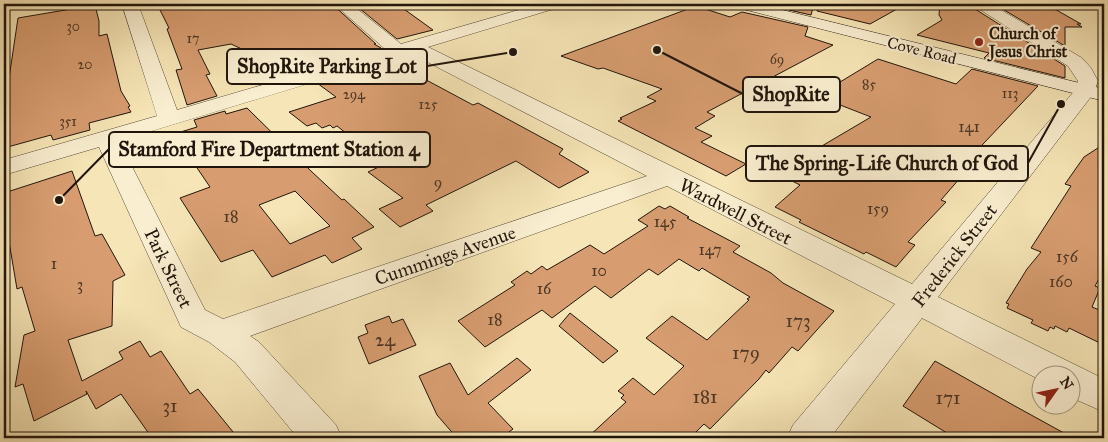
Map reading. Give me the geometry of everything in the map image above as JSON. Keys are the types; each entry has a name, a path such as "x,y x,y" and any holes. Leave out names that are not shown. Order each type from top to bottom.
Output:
{"street":[{"path":"130,4 169,119"},
{"name":"Wardwell Street","path":"342,4 404,48 668,177 1042,364"},
{"path":"4,168 555,4"},
{"name":"Cove Road","path":"740,4 1095,93"},
{"path":"981,4 1075,62 1084,72 1095,93"},
{"name":"Frederick Street","path":"807,438 917,302 1095,93"},
{"name":"Park Street","path":"106,138 193,318 221,333 248,352 322,438"},
{"name":"Cummings Avenue","path":"221,333 668,177"},
{"path":"1080,384 1104,396"}],"building":[{"path":"157,4 332,4 376,44 374,44 381,48 301,72 294,67 275,72 263,59 231,44 198,50 210,74 206,75 217,96 187,105 176,70 182,69 167,29 169,28"},
{"path":"354,4 397,4 433,30 397,39"},
{"path":"798,4 814,4 811,15 789,10"},
{"path":"818,4 906,4 870,24 817,11"},
{"path":"940,4 971,4 975,9 1065,66 1065,78 984,58 989,53 917,35 942,20 939,15"},
{"path":"994,4 1046,4 1081,24 1077,24 1082,27 1065,27 1065,46"},
{"path":"95,5 99,21 99,36 107,34 121,91 130,106 128,107 131,112 89,123 90,130 53,140 51,135 4,148 4,85 8,85 18,18"},
{"path":"696,6 730,17 742,12 808,27 805,36 833,45 707,112 715,116 695,128 712,136 701,142 746,164 726,176 618,121 622,119 620,118 656,101 647,97 662,89 603,68 598,69 561,56"},
{"path":"400,58 411,64 402,67 473,105 478,103 563,149 559,154 589,172 559,188 516,161 426,205 433,211 400,227 379,209 403,198 368,172 385,164 337,126 333,128 330,125 322,128 316,123 307,126 289,112 336,97 317,83"},
{"path":"878,59 956,84 972,69 1038,86 967,161 973,163 941,200 946,202 908,242 915,245 896,267 866,252 864,254 799,222 801,220 775,207 800,185 776,173 871,117 817,96"},
{"path":"247,108 311,171 374,227 352,238 362,249 332,263 325,255 272,277 253,250 221,262 180,198 210,187 174,134 197,127 194,120 225,111 226,114","holes":["295,191 330,226 290,244 259,205"]},
{"path":"1104,144 1104,270 1095,286 1100,288 1092,307 1104,312 1104,345 1069,328 1067,332 1055,326 1054,329 1050,327 1048,331 1031,323 1033,320 1007,308 1009,304 1006,303 1027,269 1041,252 1031,248 1071,186 1065,184 1084,157"},
{"path":"72,171 95,236 102,234 125,275 113,281 112,326 68,340 82,381 123,359 119,352 140,341 150,357 161,351 190,394 198,389 238,438 152,438 121,394 96,409 86,391 87,394 34,421 23,384 15,387 24,335 35,331 22,287 17,289 4,212 4,193"},
{"path":"659,206 665,209 670,206 689,217 687,218 740,246 733,252 771,273 783,283 834,311 798,351 792,347 769,373 766,370 710,429 704,424 690,438 587,438 626,402 621,398 624,395 618,391 633,378 654,395 684,366 646,338 672,316 707,340 750,297 702,268 699,271 679,259 658,275 649,269 611,298 595,286 552,318 542,310 485,347 458,321 515,285 511,282 527,271 531,274 542,266 547,270 590,245 604,254 648,226 638,220"},
{"path":"570,313 618,351 603,363 559,326"},
{"path":"389,316 392,323 403,319 416,345 369,364 358,337 368,333 365,325"},
{"path":"517,358 531,370 488,403 513,429 501,438 457,438 437,415 419,376 450,363 468,395"},
{"path":"935,361 1073,438 955,438 903,406"}],"place":[{"name":"Church of Jesus Christ","path":"979,42"},
{"name":"ShopRite","path":"657,50"},
{"name":"ShopRite Parking Lot","path":"513,52"},
{"name":"The Spring-Life Church of God","path":"1061,104"},
{"name":"Stamford Fire Department Station 4","path":"59,200"}]}
